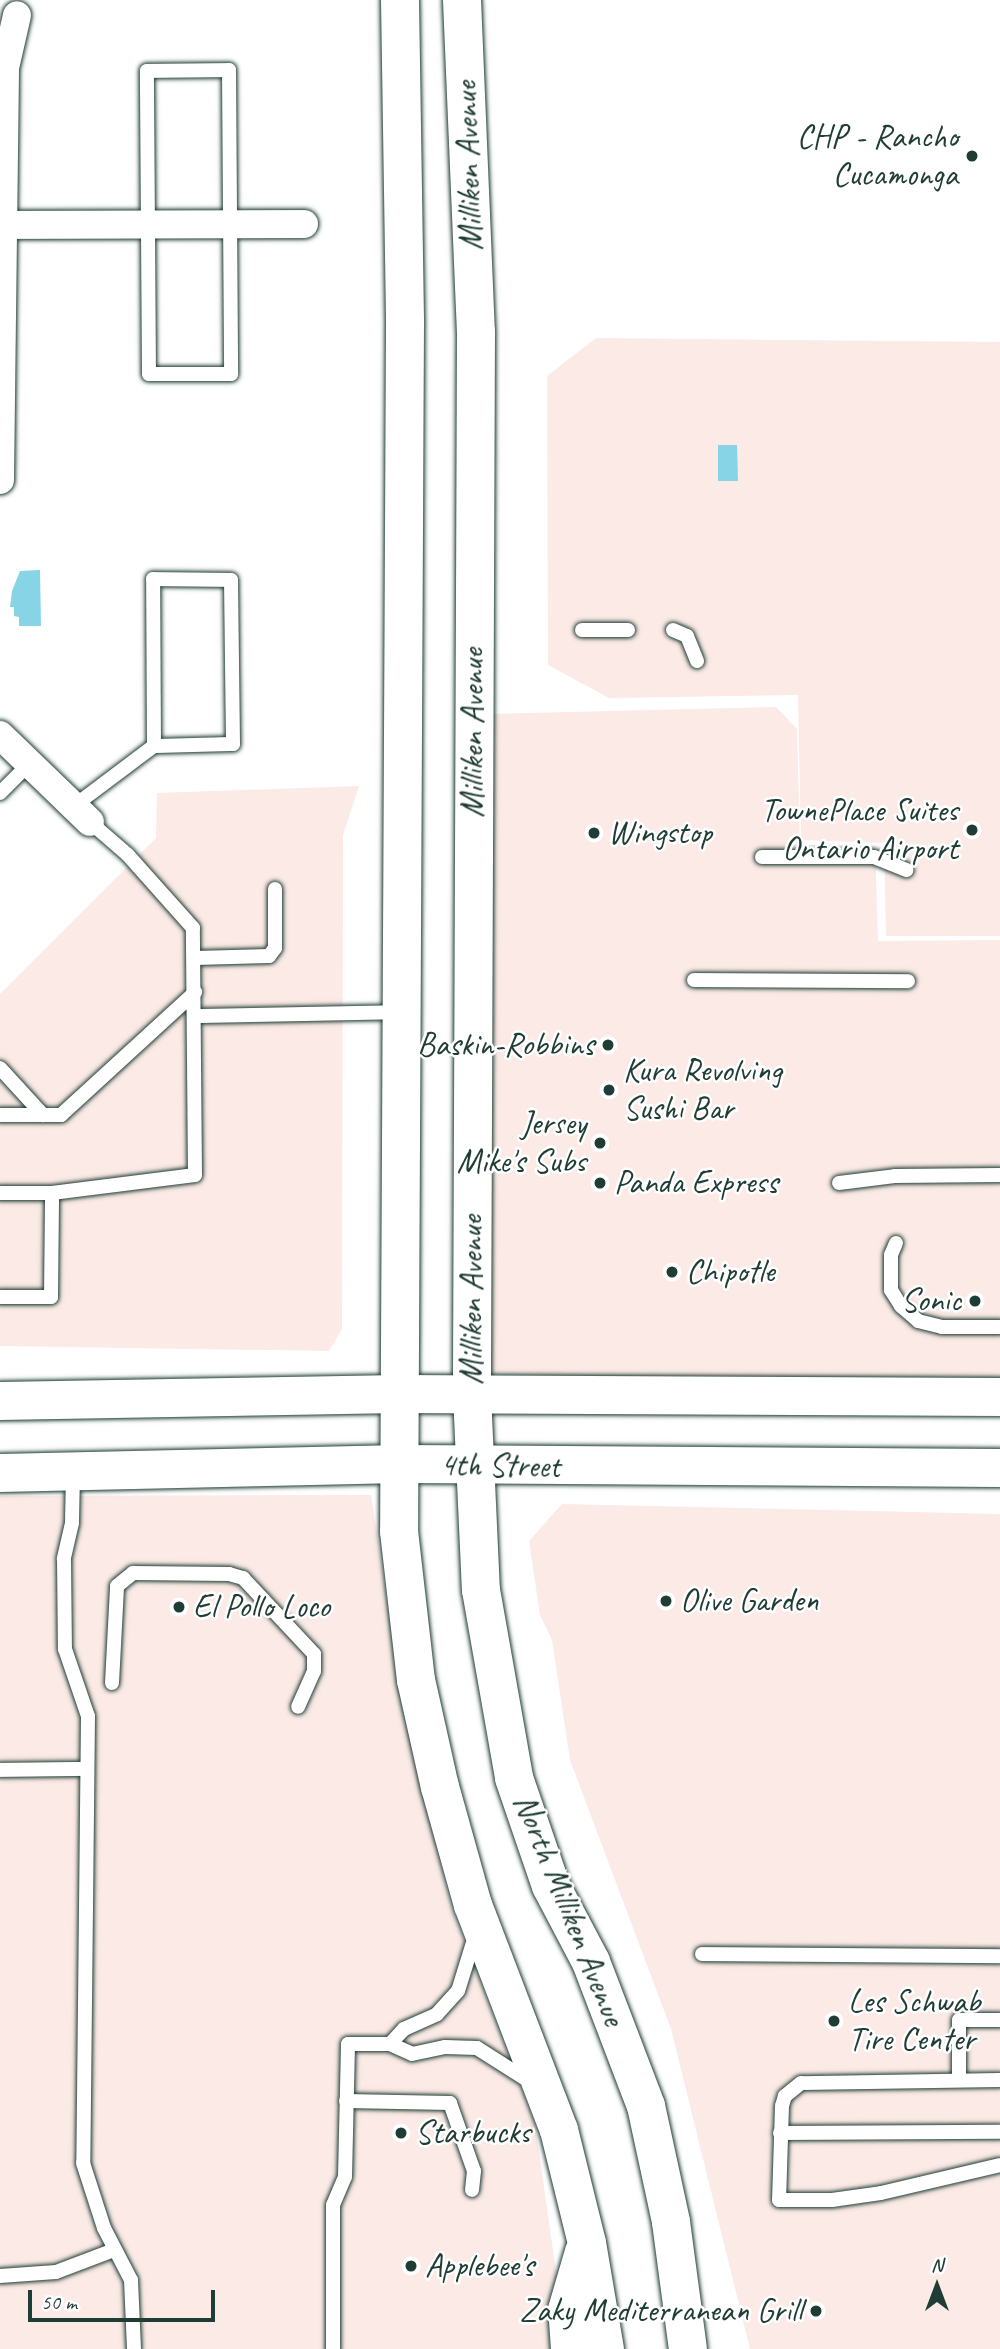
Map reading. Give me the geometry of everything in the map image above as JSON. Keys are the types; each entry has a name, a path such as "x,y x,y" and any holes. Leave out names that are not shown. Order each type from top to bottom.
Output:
{"main road":[{"name":"Milliken Avenue","path":"400,0 405,324 401,1464"},
{"name":"Milliken Avenue","path":"462,0 476,332 472,1467"},
{"path":"0,1401 400,1394 1000,1396"},
{"path":"401,1464 399,1531 416,1680 440,1787 480,1922 545,2091 587,2243 605,2349"},
{"name":"4th Street","path":"0,1473 73,1474 401,1464 472,1467 1000,1468"},
{"name":"North Milliken Avenue","path":"472,1467 481,1590 514,1778 551,1886 590,1962 646,2106 671,2222 688,2349"},
{"path":"570,2349 568,2310 587,2243"}],"street":[{"path":"0,480 5,68 18,7"},
{"path":"2,225 304,224"},
{"path":"0,735 27,766 82,814"}],"lane":[{"path":"229,70 230,224 231,374 149,374 146,71 229,70"},
{"path":"0,1193 52,1193 195,1175 193,928 128,855 82,814 155,746 233,744 230,580 153,579 155,746"},
{"path":"582,630 628,630"},
{"path":"673,630 687,636 697,661"},
{"path":"0,793 27,766"},
{"path":"762,857 874,857 906,870"},
{"path":"195,958 269,956 275,948 275,889"},
{"path":"694,980 908,981"},
{"path":"0,1115 61,1115 195,992"},
{"path":"195,1016 403,1012"},
{"path":"0,1068 43,1115"},
{"path":"839,1183 895,1176 1000,1175"},
{"path":"0,1297 51,1297 52,1193"},
{"path":"896,1243 891,1255 891,1290 901,1306 918,1321 942,1327 1000,1327"},
{"path":"73,1474 72,1523 64,1559 65,1649 88,1716 83,2163 114,2250 131,2280 134,2349"},
{"path":"113,1683 117,1586 134,1573 229,1574 243,1578 314,1654 314,1671 298,1707"},
{"path":"0,1770 87,1769"},
{"path":"390,2044 404,2029 437,2014 458,1991 480,1922"},
{"path":"702,1954 1000,1956"},
{"path":"960,2080 959,2020 1000,2020"},
{"path":"333,2349 333,2205 345,2177 348,2044 390,2044 412,2054 444,2047 477,2048 545,2091"},
{"path":"1000,2080 810,2080 785,2096 780,2133 779,2200 832,2200 881,2193 1000,2165"},
{"path":"346,2101 450,2103 474,2171 472,2190"},
{"path":"780,2133 1000,2132"},
{"path":"0,2276 56,2272 114,2250"}],"shaded area":[{"path":"596,338 1000,342 1000,936 886,936 884,843 801,840 798,695 609,698 548,665 547,376"},
{"path":"776,707 797,729 800,845 875,846 878,941 1000,940 1000,1383 491,1374 485,714"},
{"path":"359,786 343,835 342,1329 329,1351 0,1346 0,994 156,838 157,793"},
{"path":"371,1495 404,1714 451,1907 535,2124 567,2349 0,2349 0,1496"},
{"path":"562,1504 1000,1514 1000,2349 750,2349 671,2029 570,1760 552,1640 540,1615 529,1541"}],"water":[{"path":"718,445 737,445 738,481 718,481"},
{"path":"40,570 41,626 19,626 19,617 14,616 14,607 10,607 12,591 20,571"}],"place":[{"name":"CHP - Rancho Cucamonga","path":"972,156"},
{"name":"TownePlace Suites Ontario Airport","path":"972,830"},
{"name":"Wingstop","path":"594,833"},
{"name":"Baskin-Robbins","path":"608,1045"},
{"name":"Kura Revolving Sushi Bar","path":"609,1090"},
{"name":"Jersey Mike's Subs","path":"600,1143"},
{"name":"Panda Express","path":"600,1183"},
{"name":"Chipotle","path":"672,1272"},
{"name":"Sonic","path":"975,1301"},
{"name":"Olive Garden","path":"666,1601"},
{"name":"El Pollo Loco","path":"179,1607"},
{"name":"Les Schwab Tire Center","path":"834,2021"},
{"name":"Starbucks","path":"401,2133"},
{"name":"Applebee's","path":"411,2266"},
{"name":"Zaky Mediterranean Grill","path":"816,2311"}]}
